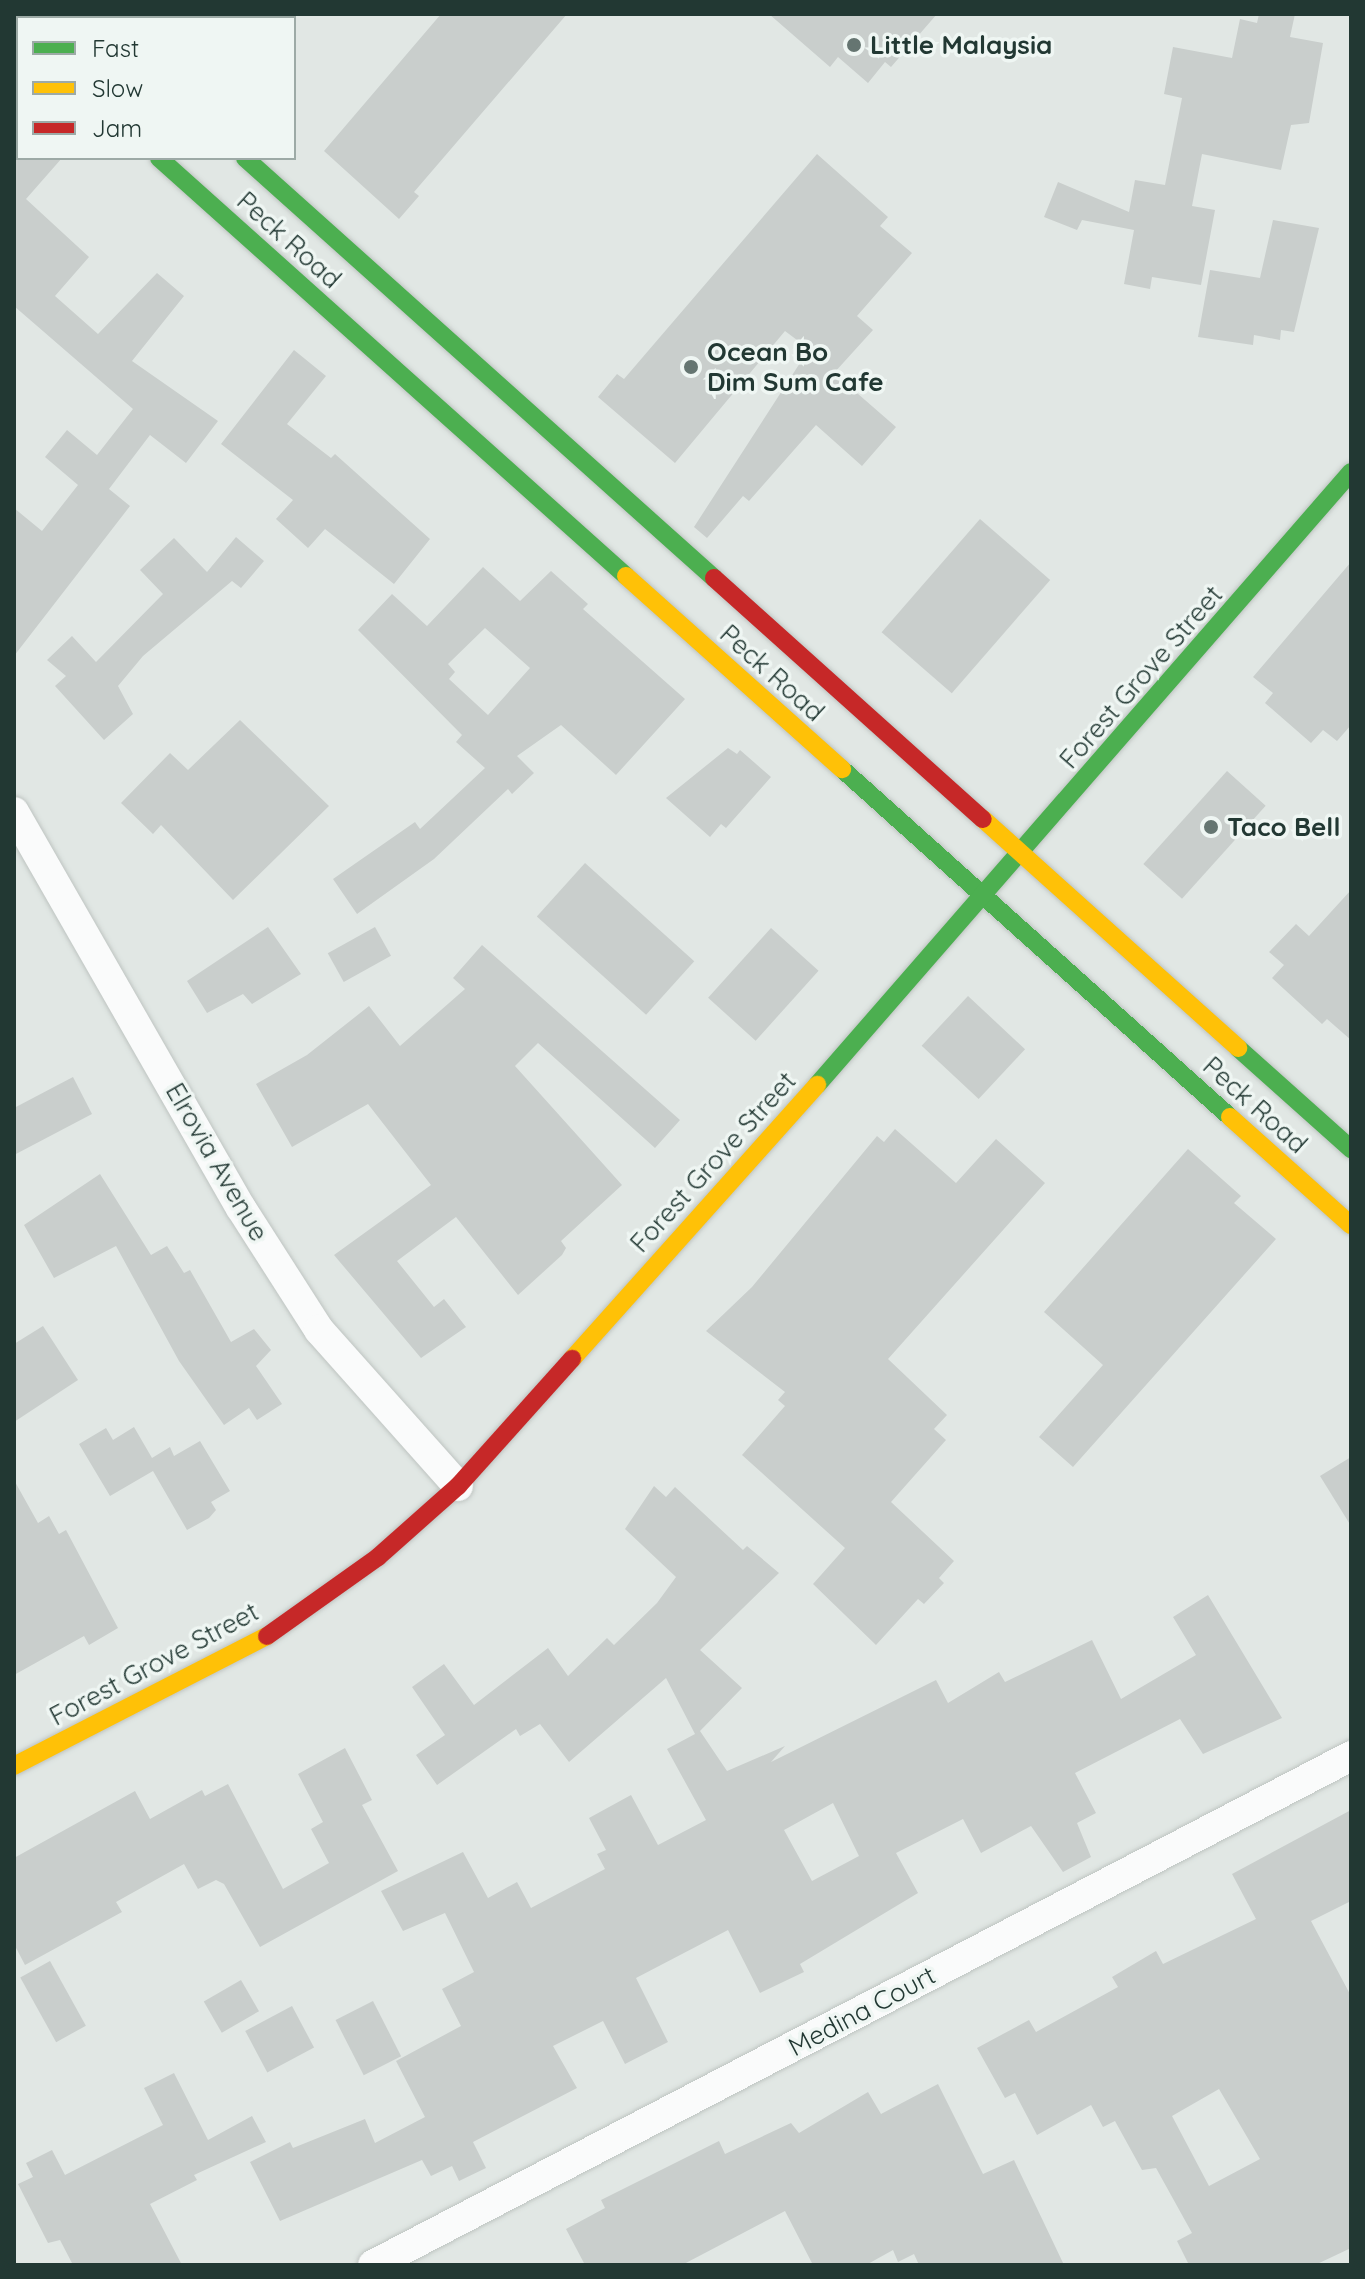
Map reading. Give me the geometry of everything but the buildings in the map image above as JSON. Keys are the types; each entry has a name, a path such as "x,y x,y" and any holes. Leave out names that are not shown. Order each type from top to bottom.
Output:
{"main road":[{"name":"Peck Road","path":"161,160 519,461 983,898 1351,1225"},
{"name":"Peck Road","path":"247,160 550,427 1351,1149"},
{"path":"519,461 550,427"},
{"name":"Forest Grove Street","path":"14,1766 247,1650 378,1557 458,1486 1022,855 1351,472"}],"street":[{"name":"Elrovia Avenue","path":"14,812 241,1208 319,1330 458,1486"},
{"name":"Medina Court","path":"373,2265 1351,1756"}],"traffic: fast":[{"path":"161,160 626,576"},
{"path":"247,160 714,578"},
{"path":"817,1085 1351,472"},
{"path":"842,769 1230,1117"},
{"path":"1238,1048 1351,1149"}],"traffic: slow":[{"path":"626,576 842,769"},
{"path":"983,819 1238,1048"},
{"path":"572,1359 817,1085"},
{"path":"1230,1117 1351,1225"},
{"path":"14,1766 267,1636"}],"traffic: jam":[{"path":"714,578 983,819"},
{"path":"267,1636 378,1557 458,1486 572,1359"}],"place":[{"name":"Little Malaysia","path":"854,45"},
{"name":"Ocean Bo Dim Sum Cafe","path":"691,367"},
{"name":"Taco Bell","path":"1211,827"}]}
